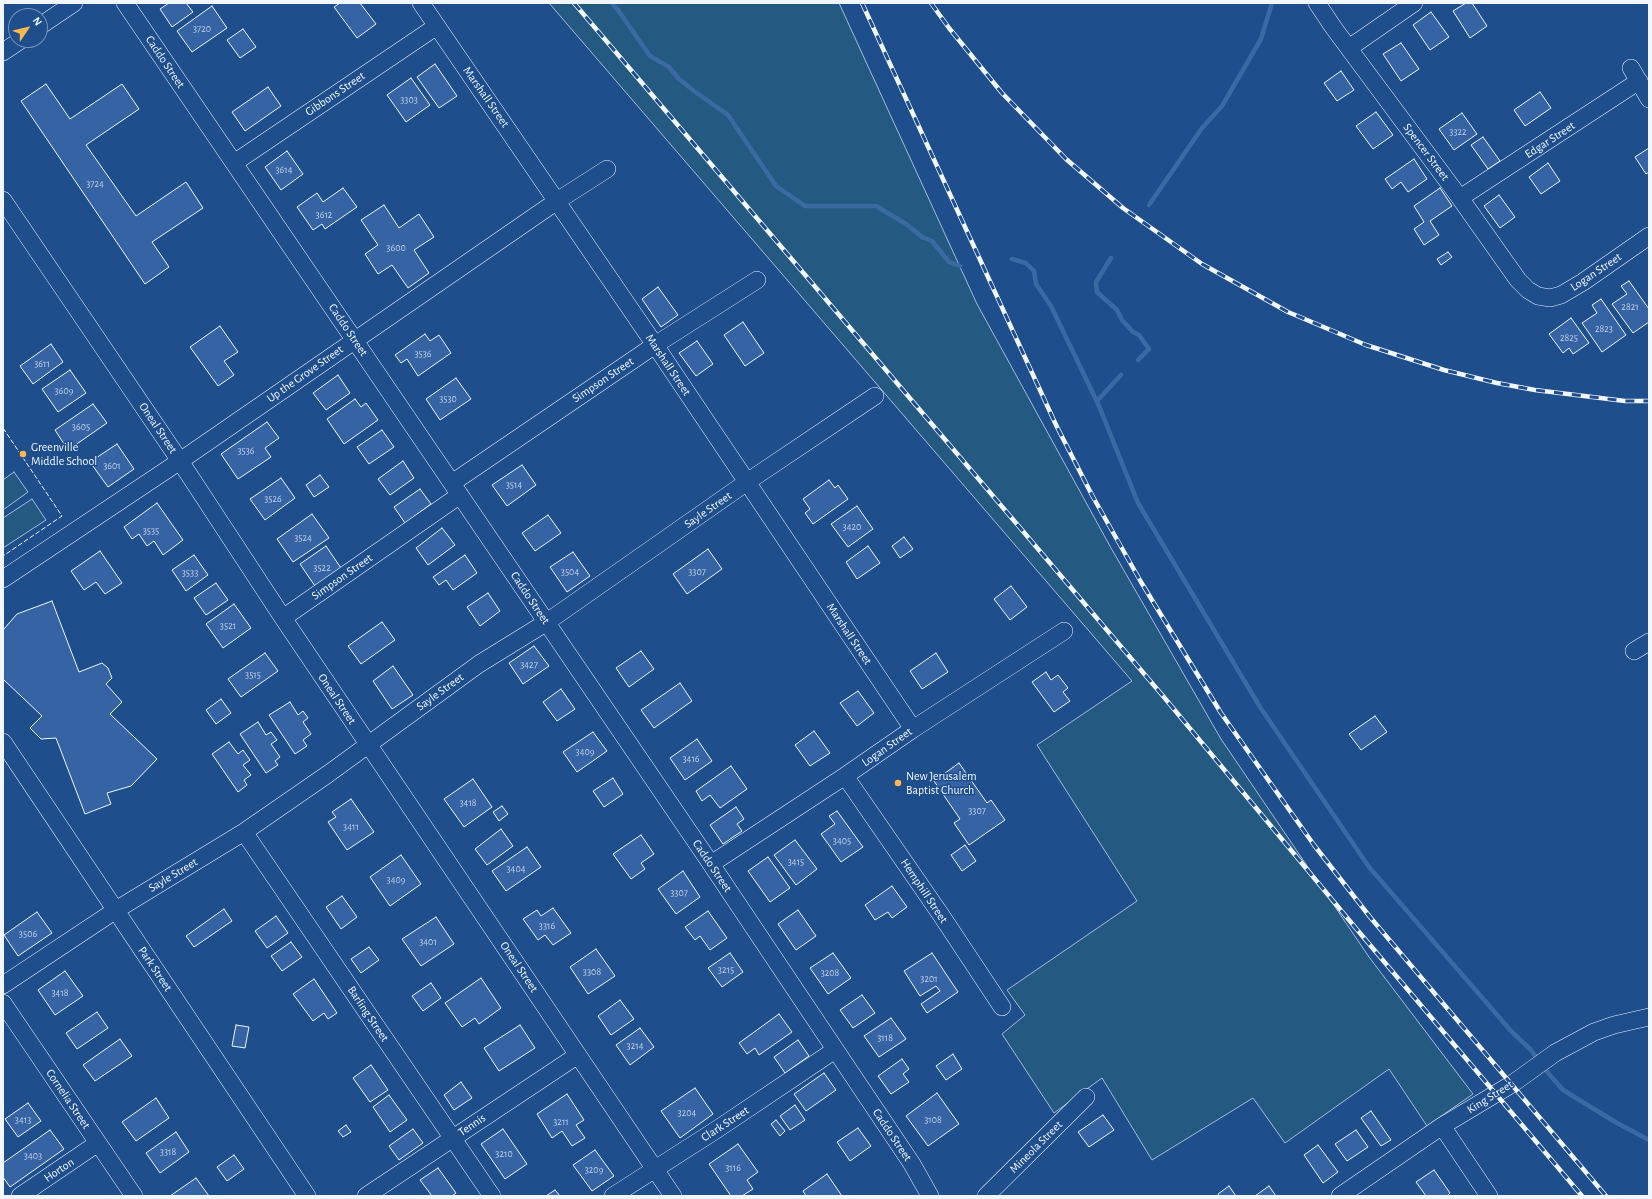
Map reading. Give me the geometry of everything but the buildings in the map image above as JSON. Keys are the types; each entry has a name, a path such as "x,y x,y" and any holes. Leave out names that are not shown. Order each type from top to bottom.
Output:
{"street":[{"path":"48,21 74,3"},
{"name":"Caddo Street","path":"125,3 711,864 912,1164 930,1196"},
{"name":"Marshall Street","path":"421,3 748,482 913,729"},
{"name":"Spencer Street","path":"1317,3 1460,198 1518,280 1528,290 1538,296"},
{"path":"1349,48 1414,3"},
{"name":"Gibbons Street","path":"234,163 436,26"},
{"name":"Edgar Street","path":"1460,198 1635,74 1649,99"},
{"name":"Up the Grove Street","path":"3,579 180,461 557,201 607,169"},
{"name":"Oneal Street","path":"3,200 673,1196"},
{"name":"Logan Street","path":"1538,296 1550,298 1561,295 1583,282 1649,236"},
{"name":"Simpson Street","path":"283,618 456,489 655,345 757,280"},
{"name":"Sayle Street","path":"3,985 116,910 244,832 479,664 547,622 748,482 875,396"},
{"name":"Logan Street","path":"711,864 1064,630"},
{"path":"1634,651 1649,642"},
{"name":"Park Street","path":"3,742 307,1196"},
{"name":"Hemphill Street","path":"844,776 941,915 1002,1008"},
{"name":"Barling Street","path":"244,832 492,1196"},
{"name":"Cornelia Street","path":"3,1003 134,1196"},
{"name":"King Street","path":"1340,1196 1442,1126 1496,1094 1555,1054 1594,1032 1614,1025 1649,1017"},
{"name":"Clark Street","path":"613,1196 716,1130 836,1050"},
{"name":"Tennis","path":"366,1196 578,1054"},
{"name":"Mineola Street","path":"986,1196 1086,1097"},
{"path":"1442,1126 1489,1196"},
{"name":"Horton","path":"20,1196 98,1143"}],"shaded area":[{"path":"549,3 839,3 977,304 1111,548 1221,739 1369,957 1473,1094 1427,1126 1389,1069 1285,1143 1253,1098 1152,1160 1102,1078 1054,1113 1002,1034 1025,1015 1007,990 1137,901 1037,745 1132,681"},
{"path":"14,472 28,492 3,510 3,480"},
{"path":"32,499 46,520 3,548 3,518"}],"waterway":[{"path":"612,3 650,56 669,67 678,78 728,115 776,186 805,206 876,206 906,224 922,237 932,241 949,262 960,266"},
{"path":"1149,205 1202,128 1222,106 1261,39 1272,3"},
{"path":"1111,258 1096,282 1097,292 1117,310 1122,320 1133,332 1139,335 1149,349 1138,360"},
{"path":"1012,259 1026,263 1034,271 1036,284 1051,306 1099,406 1138,503 1260,707 1369,867 1511,1031 1531,1050 1539,1061"},
{"path":"1097,401 1121,375"},
{"path":"1543,1067 1563,1090 1617,1123 1649,1140"}],"railway":[{"path":"574,3 1163,696 1354,926 1582,1196"},
{"path":"862,3 1057,427 1093,497 1141,582 1221,713 1314,845 1370,917 1606,1196"},
{"path":"931,3 949,28 1002,93 1066,159 1123,208 1202,264 1288,312 1366,345 1444,370 1497,383 1535,390 1625,401 1649,401"}],"fence":[{"path":"3,428 62,516 3,556"}],"place":[{"name":"Greenville Middle School","path":"23,454"},
{"name":"New Jerusalem Baptist Church","path":"898,783"}]}
